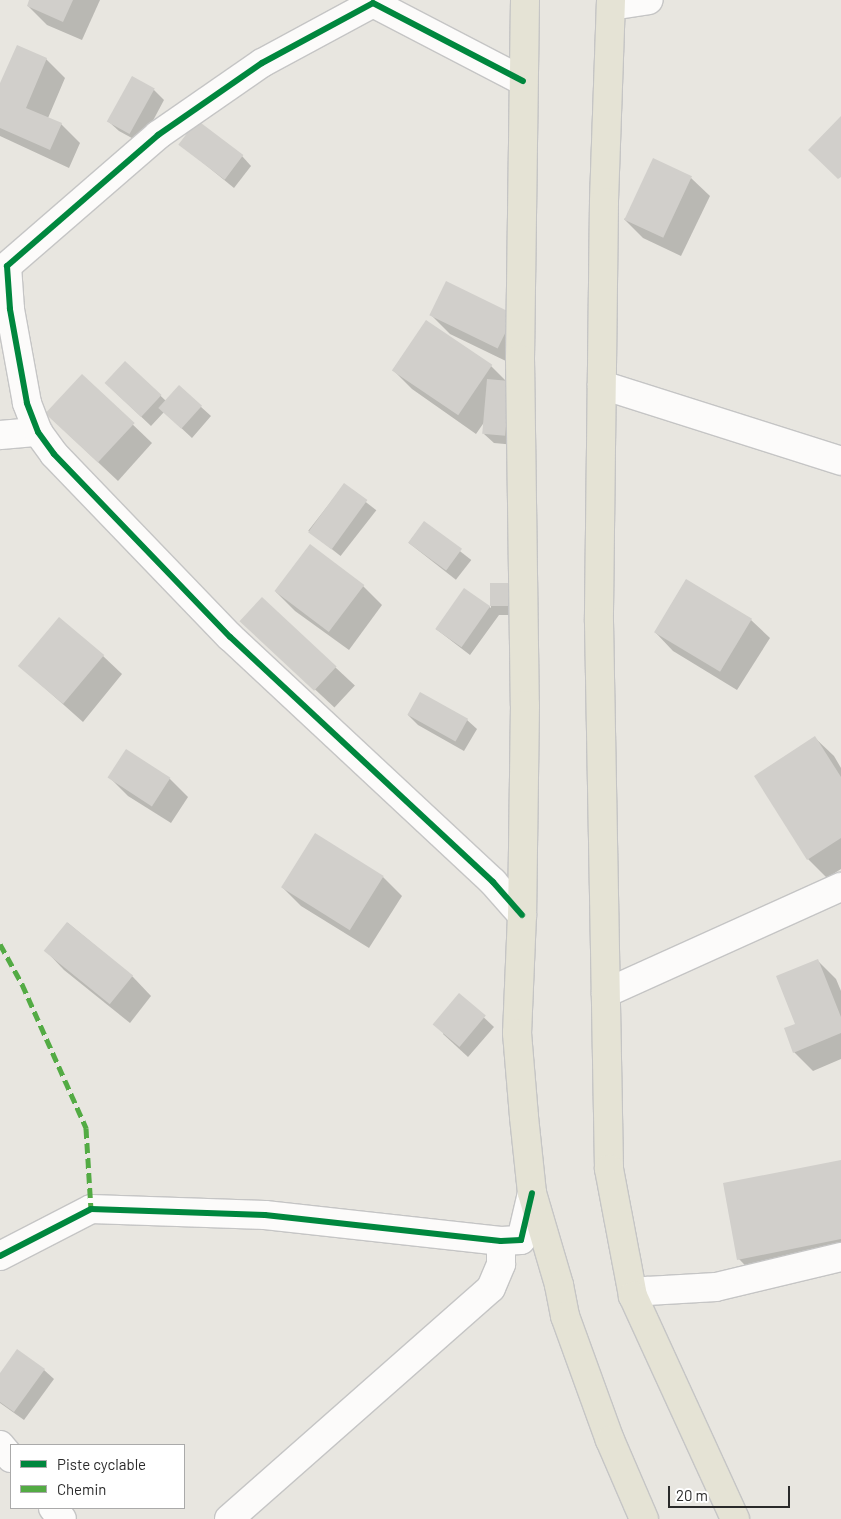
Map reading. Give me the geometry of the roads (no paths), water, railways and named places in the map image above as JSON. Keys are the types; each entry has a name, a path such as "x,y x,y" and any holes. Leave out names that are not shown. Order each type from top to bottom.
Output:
{"main road":[{"path":"525,0 520,359 525,705 522,915 517,1033 532,1193 559,1285 565,1316 610,1440 644,1519"},
{"path":"611,3 604,202 599,622 610,1169 633,1296 735,1519"}],"street":[{"path":"611,3 649,0"},
{"path":"522,915 493,882 230,637 54,454 38,432 26,394 4,266 158,135 262,63 371,2 523,81"},
{"path":"602,385 841,461"},
{"path":"0,434 38,432"},
{"path":"606,993 841,887"},
{"path":"229,1519 491,1288 532,1193"},
{"path":"0,1256 91,1209 264,1215 511,1240 559,1285"},
{"path":"633,1296 647,1291 716,1287 841,1257"},
{"path":"0,1445 10,1457"},
{"path":"54,1509 62,1519"}]}
